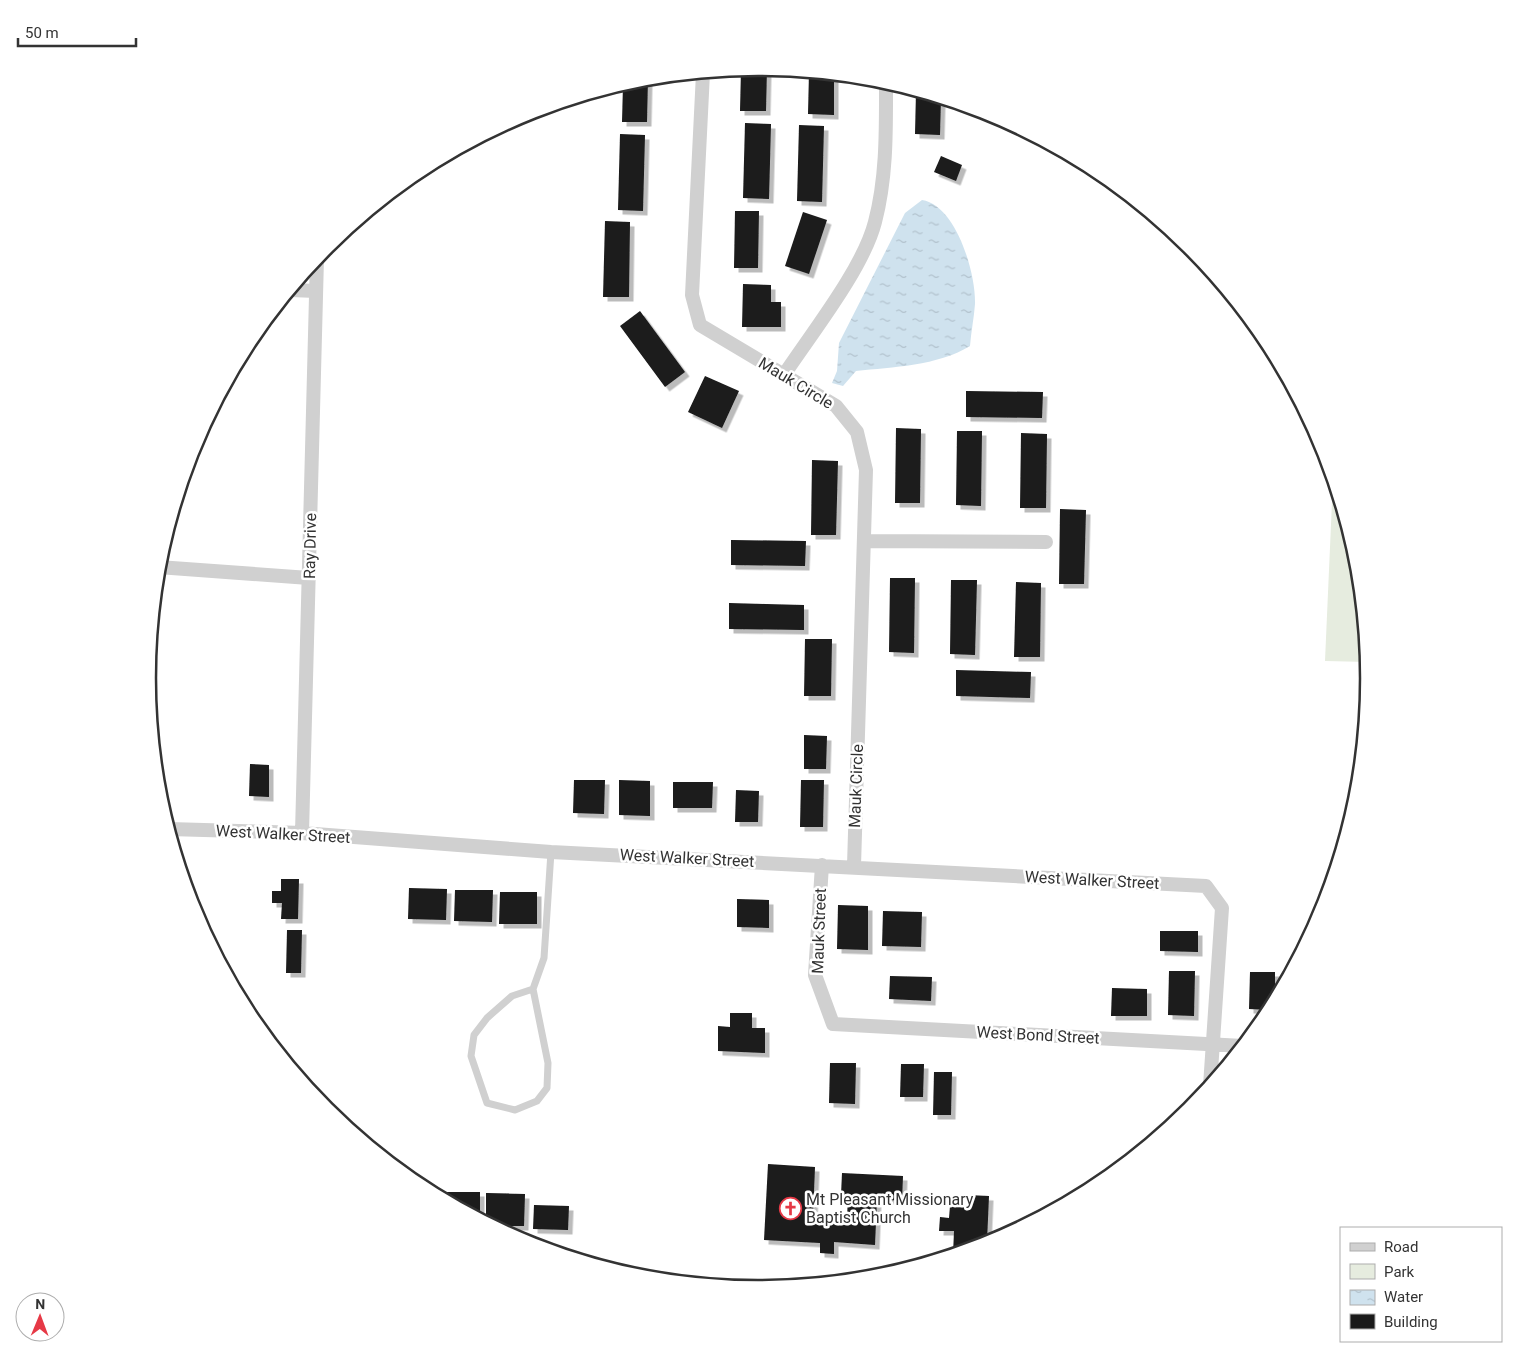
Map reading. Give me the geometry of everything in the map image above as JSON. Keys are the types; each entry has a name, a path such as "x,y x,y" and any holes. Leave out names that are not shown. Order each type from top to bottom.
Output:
{"street":[{"name":"Mauk Circle","path":"703,79 692,295 700,325 836,406 857,432 866,470 854,866"},
{"path":"784,375 855,268 875,224 885,171 886,90"},
{"name":"Ray Drive","path":"302,834 317,270"},
{"path":"298,290 316,291"},
{"path":"864,541 1046,542"},
{"path":"167,568 309,578"},
{"name":"West Walker Street","path":"176,829 302,834 551,852 854,866 1206,886 1222,908 1213,1044"},
{"name":"Mauk Street","path":"822,865 815,975 833,1024"},
{"name":"West Bond Street","path":"833,1024 1236,1045"},
{"path":"1211,1076 1213,1044"}],"lane":[{"path":"532,989 512,996 488,1018 474,1035 471,1056 487,1103 515,1110 537,1101 547,1088 548,1062 532,989 544,958 551,852"}],"green space":[{"path":"1332,496 1349,561 1356,600 1360,662 1325,661"}],"water":[{"path":"922,200 934,205 945,214 962,242 968,259 975,304 970,346 957,353 929,362 856,371 843,386 832,383 837,371 839,343 905,213"}],"building":[{"path":"767,76 766,111 740,111 741,77"},
{"path":"809,79 834,81 834,115 808,114"},
{"path":"648,87 647,122 622,122 623,92"},
{"path":"916,98 941,105 940,135 915,134"},
{"path":"745,123 771,124 769,199 743,198"},
{"path":"799,125 824,126 822,202 797,201"},
{"path":"620,134 645,135 643,211 618,210"},
{"path":"941,156 962,165 956,181 934,172"},
{"path":"735,211 759,211 758,268 734,268"},
{"path":"803,212 827,220 809,274 785,266"},
{"path":"605,221 630,222 629,297 603,297"},
{"path":"743,284 771,285 771,302 781,302 781,327 742,327"},
{"path":"640,311 685,372 665,387 620,326"},
{"path":"705,376 739,391 722,428 688,412"},
{"path":"966,391 1043,392 1042,418 966,417"},
{"path":"896,428 921,429 920,503 895,503"},
{"path":"957,431 982,431 981,506 956,505"},
{"path":"1021,433 1047,434 1046,508 1020,508"},
{"path":"812,460 838,461 836,535 811,535"},
{"path":"1060,509 1086,510 1084,584 1059,584"},
{"path":"731,540 806,541 805,566 731,565"},
{"path":"890,578 915,578 914,653 889,652"},
{"path":"951,580 977,580 975,655 950,654"},
{"path":"1016,582 1041,583 1040,657 1014,657"},
{"path":"729,603 804,605 804,630 729,629"},
{"path":"805,639 832,639 831,696 804,696"},
{"path":"956,670 1031,672 1030,698 956,696"},
{"path":"804,735 827,736 826,769 804,769"},
{"path":"250,764 269,765 269,797 249,796"},
{"path":"574,780 605,780 604,814 573,813"},
{"path":"619,780 650,781 650,816 619,815"},
{"path":"801,780 824,780 823,827 800,827"},
{"path":"673,782 713,782 712,808 673,808"},
{"path":"736,790 759,791 758,822 735,822"},
{"path":"281,879 299,879 298,919 281,919 282,903 272,903 272,891 281,891"},
{"path":"409,888 447,889 446,920 408,919"},
{"path":"455,890 493,890 492,922 454,921"},
{"path":"500,892 537,892 537,924 499,924"},
{"path":"737,899 769,900 769,928 737,927"},
{"path":"838,905 868,906 868,950 837,949"},
{"path":"883,911 922,912 921,947 882,946"},
{"path":"287,930 302,930 301,973 286,973"},
{"path":"1160,931 1198,931 1198,952 1160,951"},
{"path":"1169,971 1195,971 1194,1016 1168,1015"},
{"path":"1250,972 1275,972 1275,988 1261,1010 1249,1009"},
{"path":"890,976 932,977 931,1001 889,999"},
{"path":"1112,988 1147,989 1147,1016 1111,1016"},
{"path":"730,1013 752,1013 752,1028 765,1028 765,1053 718,1051 718,1026 730,1027"},
{"path":"830,1063 856,1063 855,1104 829,1103"},
{"path":"901,1064 924,1064 923,1097 900,1097"},
{"path":"934,1072 952,1072 951,1115 933,1115"},
{"name":"Mt Pleasant Missionary Baptist Church","path":"768,1164 815,1167 813,1216 847,1218 848,1196 841,1195 842,1173 903,1176 902,1201 877,1199 875,1245 834,1242 834,1254 820,1253 820,1243 764,1240"},
{"path":"445,1192 480,1192 480,1212 457,1200"},
{"path":"486,1193 525,1194 524,1226 508,1226 486,1216"},
{"path":"967,1195 989,1196 987,1236 953,1249 954,1231 939,1231 940,1217 949,1218 950,1206 967,1207"},
{"path":"534,1205 569,1206 568,1230 533,1229"}],"place":[{"name":"Mt Pleasant Missionary Baptist Church","path":"790,1208"}]}
